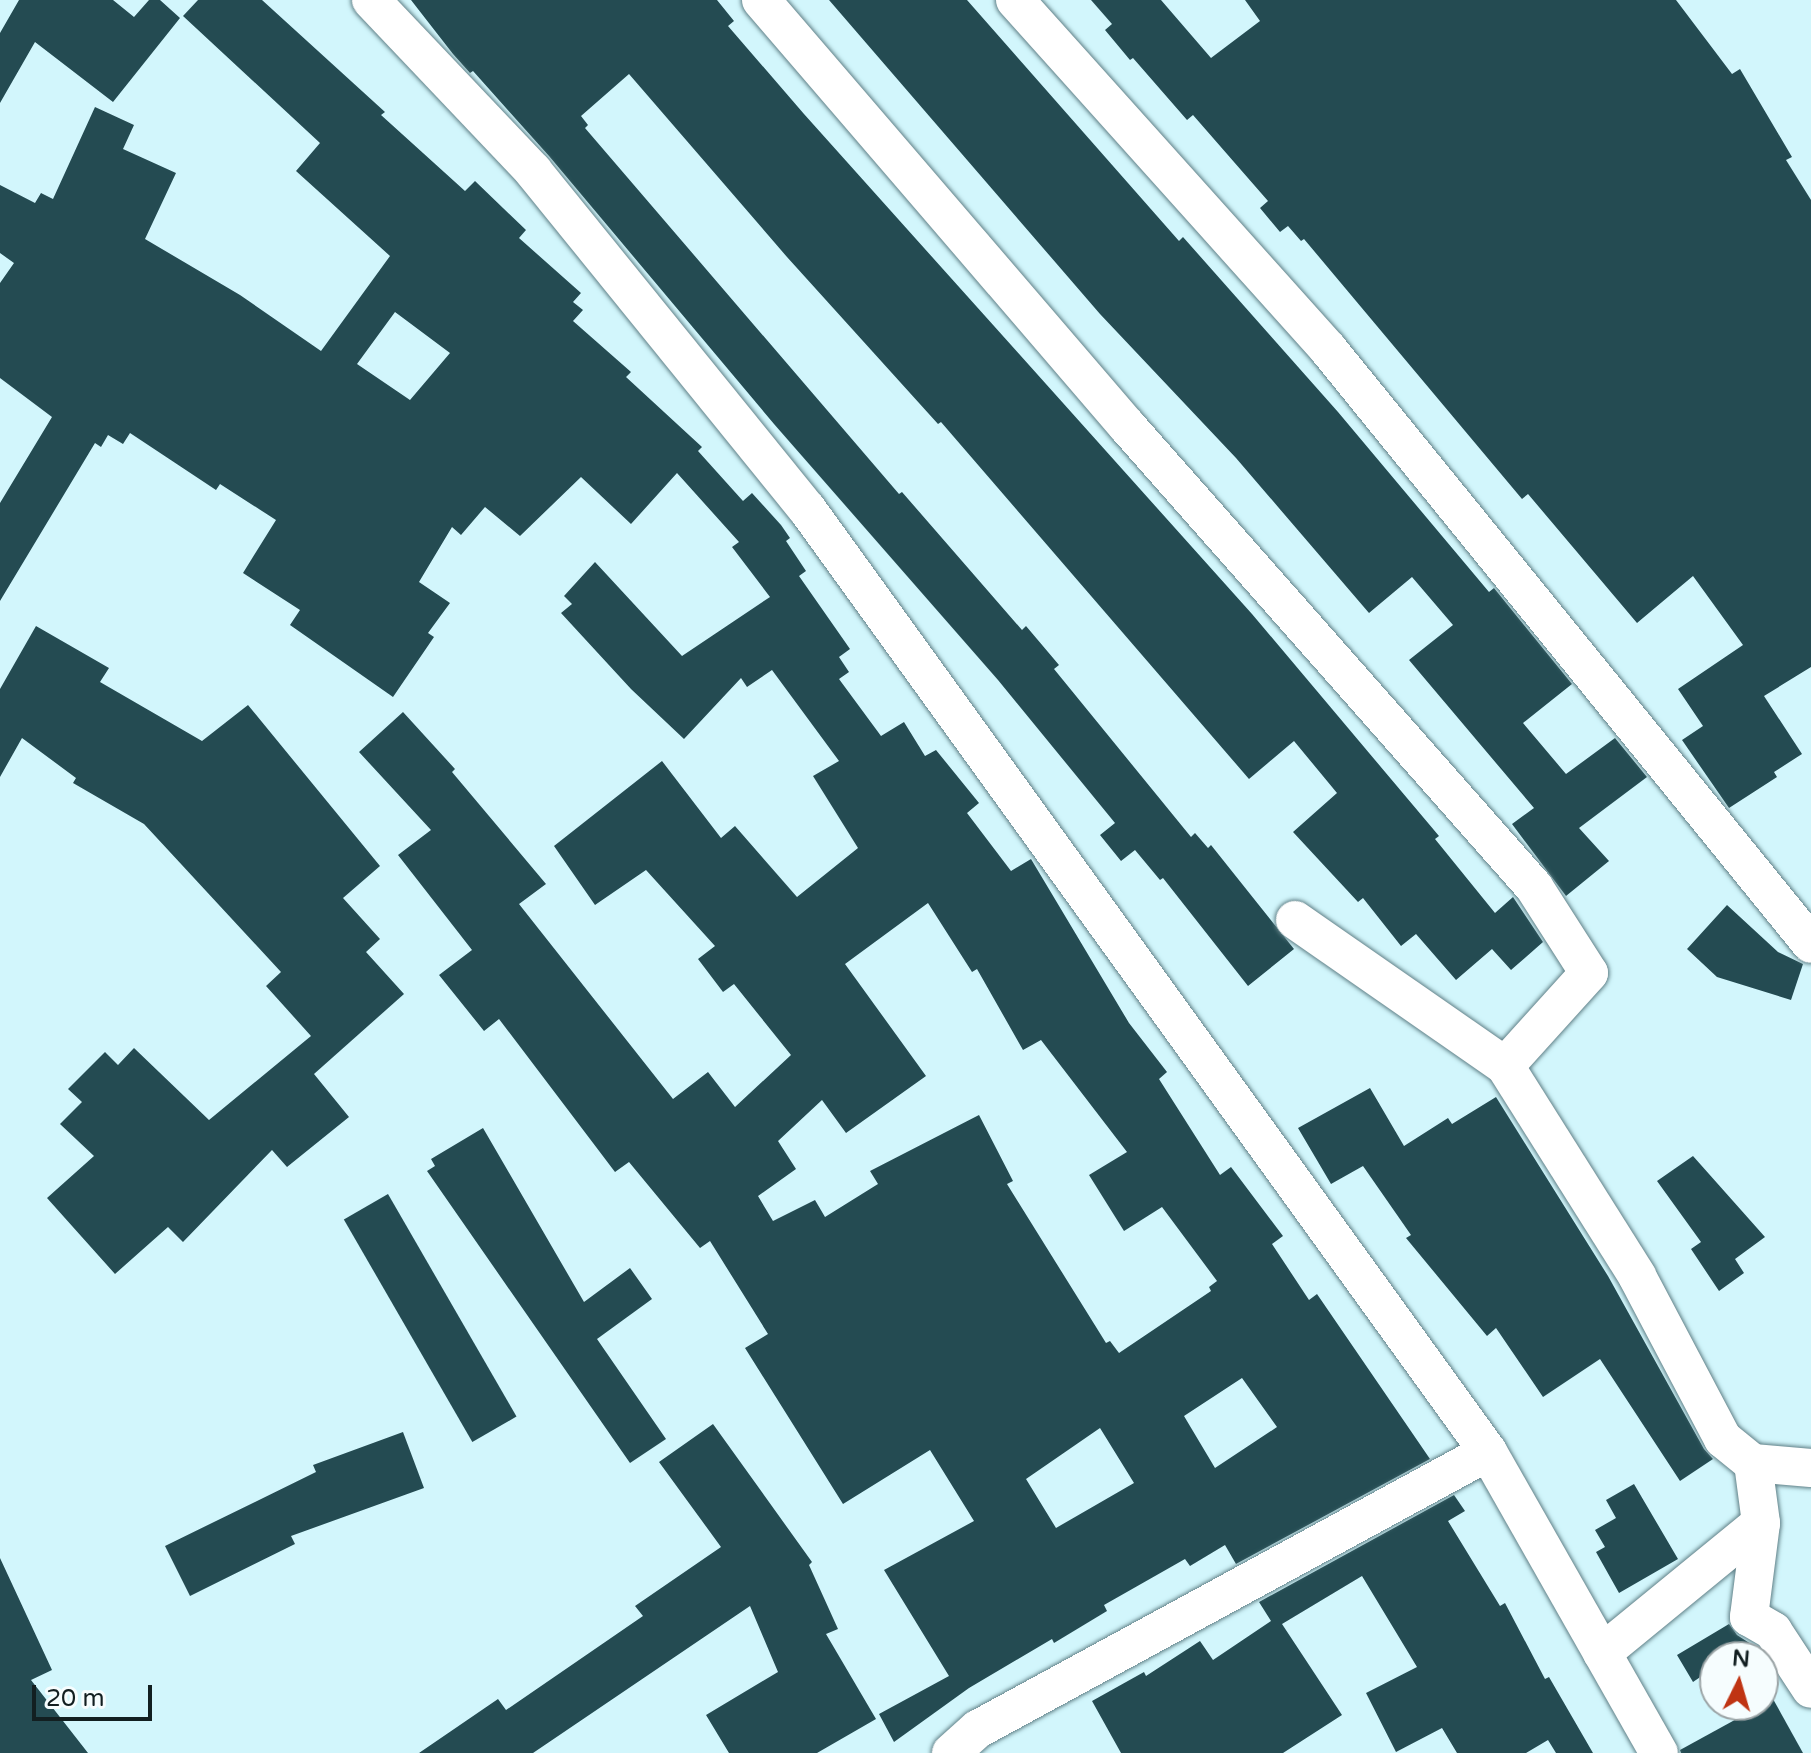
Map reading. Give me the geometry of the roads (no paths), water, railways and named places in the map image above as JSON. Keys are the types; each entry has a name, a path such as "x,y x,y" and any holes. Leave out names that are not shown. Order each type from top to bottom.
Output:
{"street":[{"path":"371,0 533,171 807,509 1488,1452 1659,1753"},
{"path":"761,0 1127,426 1534,887 1589,973 1505,1066"},
{"path":"1015,0 1328,349 1811,944"},
{"path":"1295,920 1505,1066 1637,1276 1723,1439 1753,1463 1811,1468"},
{"path":"970,1745 1488,1452"},
{"path":"1753,1463 1761,1523 1749,1617 1773,1631 1811,1689"},
{"path":"1602,1653 1761,1523"}]}
